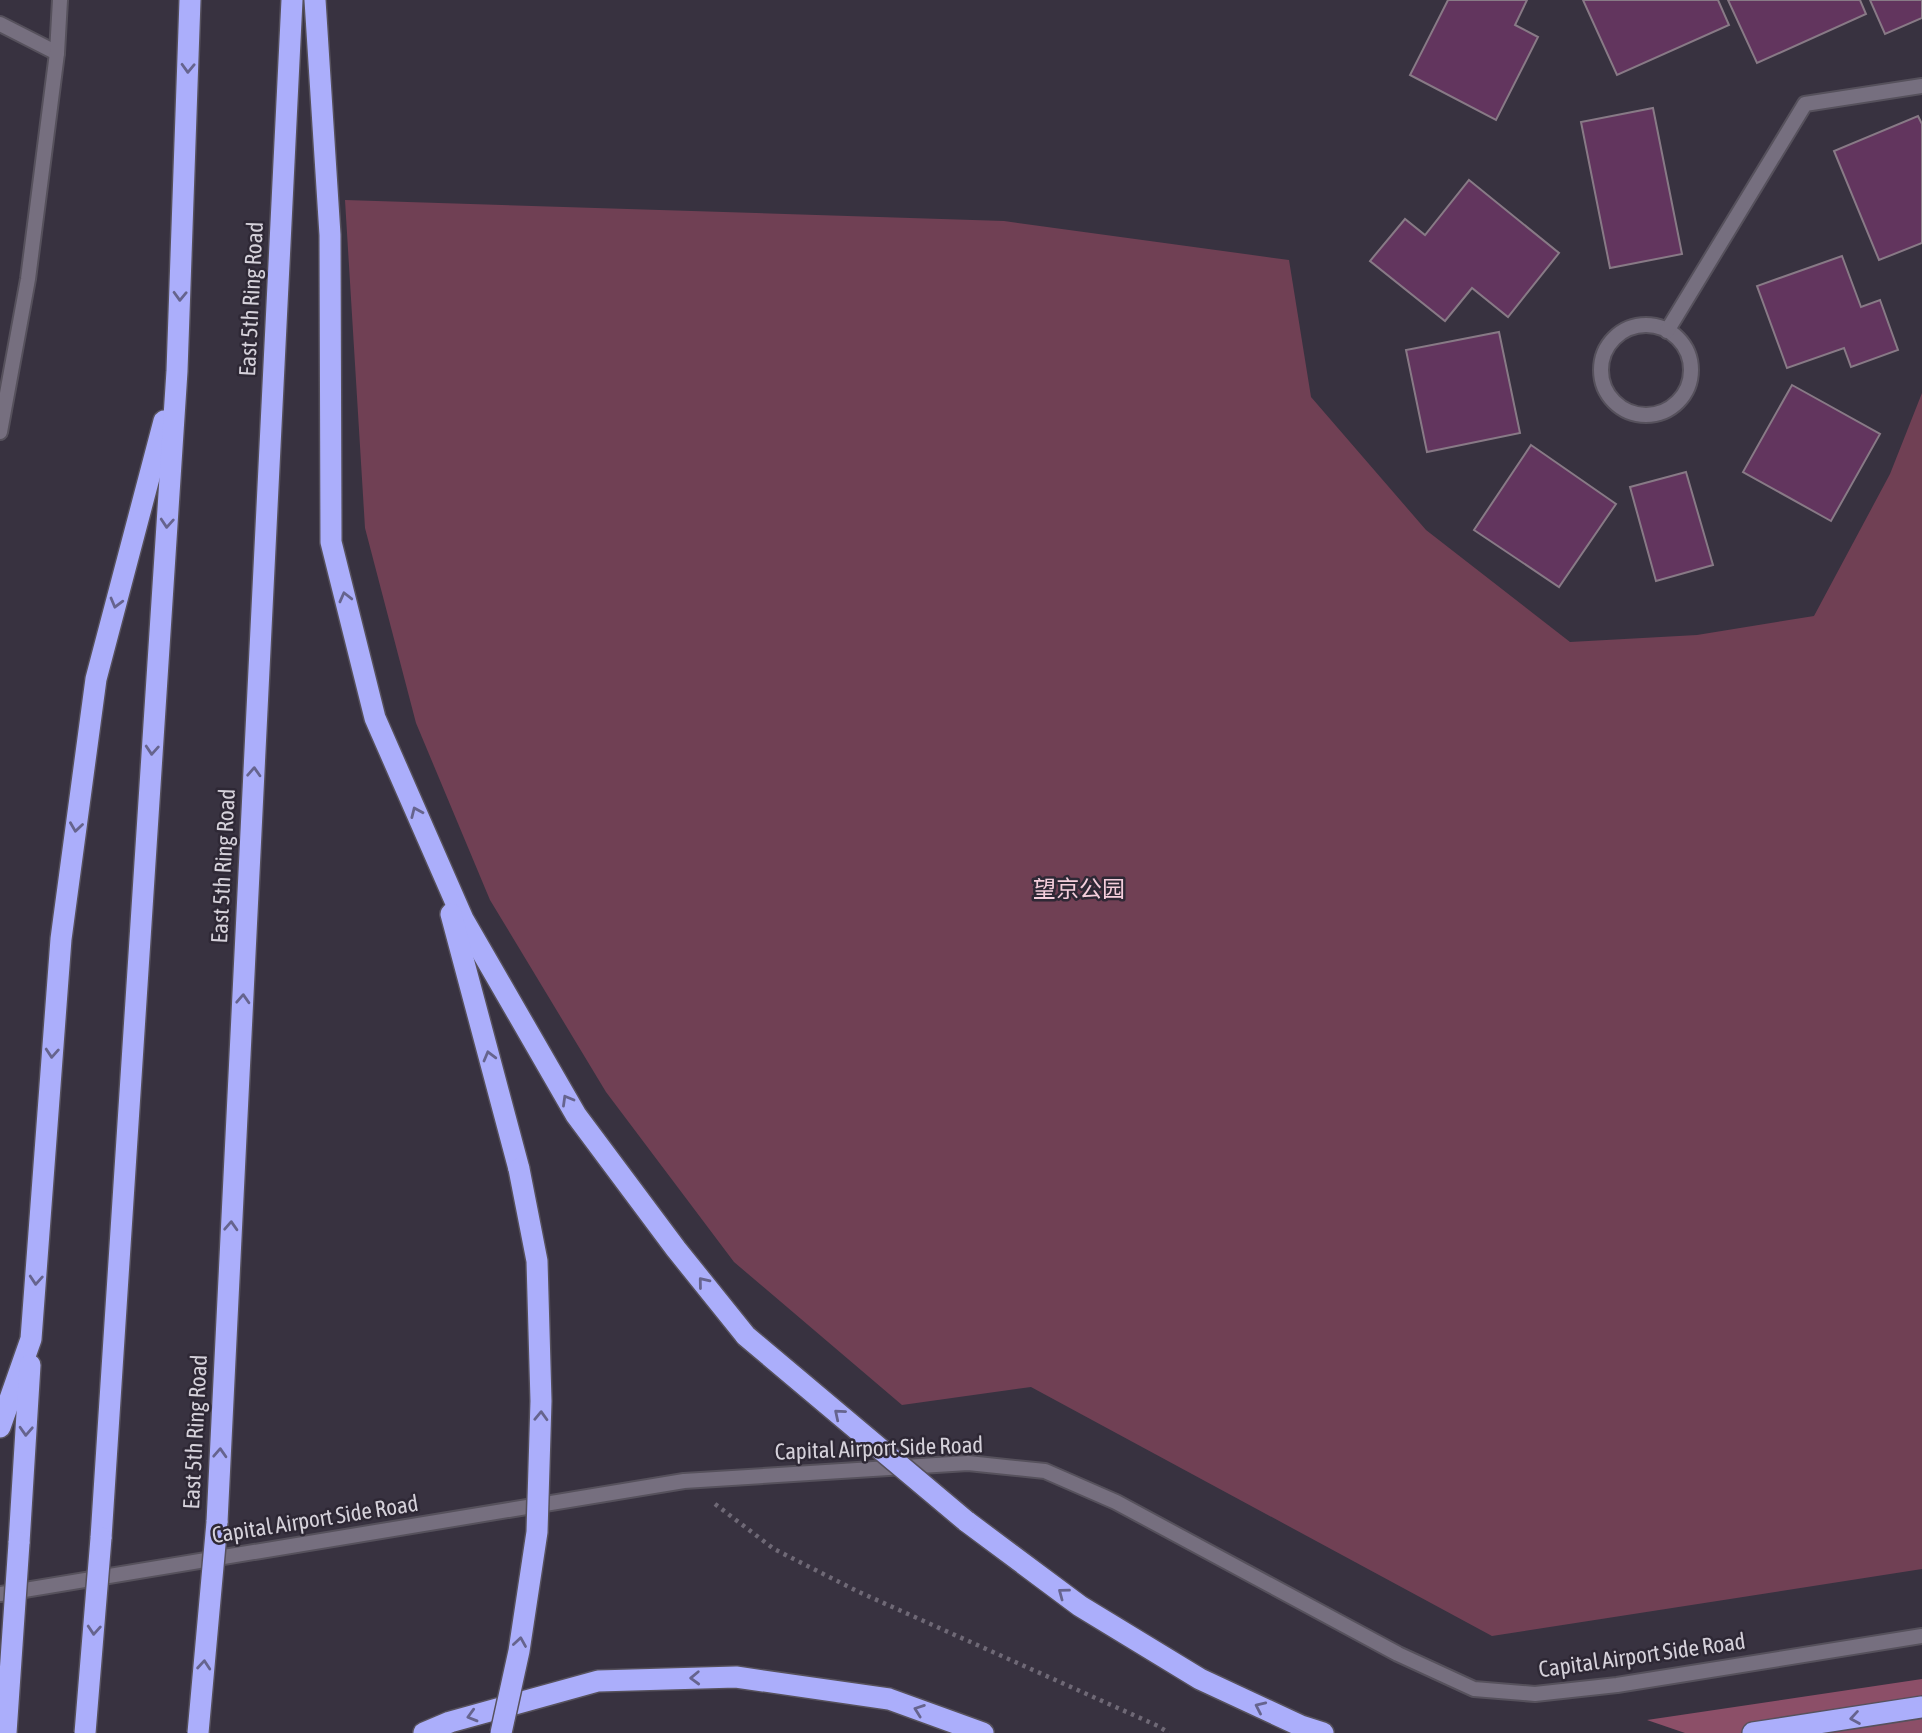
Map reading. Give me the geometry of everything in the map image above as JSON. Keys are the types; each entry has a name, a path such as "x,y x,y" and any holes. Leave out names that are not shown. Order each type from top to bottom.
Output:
{"highway":[{"path":"85,1733 101,1538 177,371 190,0"},
{"name":"East 5th Ring Road","path":"198,1733 217,1522 292,0"},
{"path":"315,0 330,235 331,542 375,718 463,919 576,1115 746,1336 966,1521 1080,1606 1200,1679 1301,1726 1323,1733"},
{"path":"6,1733 31,1339 61,939 96,679 177,371"},
{"path":"437,859 519,1169 537,1261 541,1401 537,1532 519,1651 501,1733"},
{"path":"0,1427 31,1339"},
{"path":"424,1733 450,1722 598,1681 736,1677 889,1699 983,1733"},
{"path":"1753,1733 1922,1707"}],"street":[{"path":"0,432 28,279 57,53 60,0"},
{"path":"0,24 57,53"},
{"path":"1667,331 1805,104 1922,86"},
{"path":"1653,325 1667,331 1680,340 1688,354 1691,369 1689,385 1681,399 1669,410 1654,415 1638,415 1624,410 1611,400 1603,386 1600,371 1602,355 1610,341 1622,331 1653,325"},
{"name":"Capital Airport Side Road","path":"0,1594 684,1481 968,1463 1045,1471 1116,1502 1398,1654 1474,1689 1535,1694 1617,1685 1922,1636"}],"path":[{"path":"684,1481 774,1549 859,1592 1169,1733"}],"green space":[{"name":"望京公园","path":"345,200 1004,221 1289,260 1311,397 1426,530 1570,642 1697,635 1814,616 1890,474 1922,393 1922,1569 1492,1636 1031,1387 902,1405 734,1262 606,1092 490,900 416,723 365,528"}],"shaded area":[{"path":"1922,1679 1922,1733 1685,1733 1647,1720"}],"building":[{"path":"1448,0 1527,0 1515,25 1538,37 1496,120 1410,75"},
{"path":"1583,0 1718,0 1729,25 1617,75"},
{"path":"1728,0 1860,0 1866,14 1757,63"},
{"path":"1870,0 1922,0 1922,18 1885,34"},
{"path":"1653,108 1682,254 1610,268 1581,122"},
{"path":"1918,116 1922,124 1922,243 1879,260 1834,151"},
{"path":"1469,180 1559,253 1508,317 1472,288 1445,321 1370,261 1405,219 1425,235"},
{"path":"1842,256 1861,307 1880,300 1898,350 1851,367 1844,348 1787,368 1757,286"},
{"path":"1499,332 1520,433 1427,452 1406,350"},
{"path":"1792,385 1880,434 1831,521 1743,472"},
{"path":"1531,445 1616,504 1559,587 1474,530"},
{"path":"1686,472 1713,565 1656,581 1630,487"}]}
